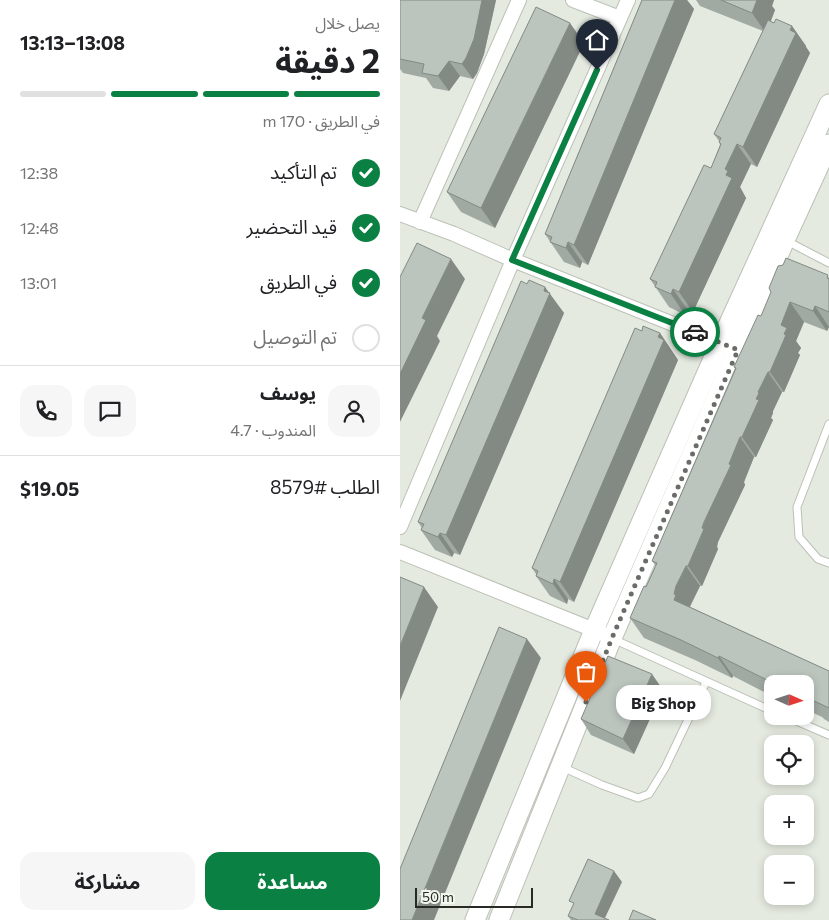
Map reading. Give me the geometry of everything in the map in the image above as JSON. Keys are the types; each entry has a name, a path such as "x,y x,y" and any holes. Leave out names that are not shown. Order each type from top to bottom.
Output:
{"main road":[{"path":"475,920 594,630 720,342 829,104"},
{"path":"499,920 612,638 785,240 829,144"}],"street":[{"path":"420,222 519,0"},
{"path":"574,0 620,18"},
{"path":"400,527 512,260 628,0"},
{"path":"400,214 454,234 512,260 738,350"},
{"path":"400,552 612,638"}],"lane":[{"path":"785,240 829,263"},
{"path":"829,424 797,507 799,537 818,559 829,563"},
{"path":"612,638 764,707"},
{"path":"562,766 602,785 638,798 649,794 666,768 706,682"},
{"path":"806,725 829,735"}],"building":[{"path":"400,0 482,0 474,39 462,64 449,61 438,76 422,73 424,64 400,59"},
{"path":"642,0 675,0 574,245 568,242 566,248 550,242 552,237 545,234"},
{"path":"721,0 757,0 752,13"},
{"path":"536,7 570,23 481,208 447,192"},
{"path":"776,19 792,26 790,30 796,33 743,147 737,144 725,169 728,171 726,175 732,178 679,292 673,289 671,294 655,287 657,282 650,279 704,165 711,168 721,144 719,142 721,138 714,134 768,20 774,23"},
{"path":"417,243 451,259 422,318 426,320 400,374 400,277"},
{"path":"786,258 828,275 829,312 815,306 813,311 790,302 781,325 787,328 784,334 786,335 770,372 768,372 758,392 756,399 759,400 742,437 740,437 729,464 731,465 704,522 702,528 704,529 688,566 686,566 676,586 674,600 829,671 829,708 814,701 814,675 764,675 764,678 719,656 718,658 630,618 644,586 646,587 657,563 652,561 736,368 734,367 758,315 761,316 771,292 769,288 778,266 783,265"},
{"path":"529,280 545,287 544,291 550,293 446,535 440,533 438,537 421,530 424,524 418,522 521,281 527,284"},
{"path":"643,326 660,333 658,337 664,340 560,582 554,579 553,584 536,576 538,571 532,568 635,328 642,331"},
{"path":"400,577 424,587 400,646"},
{"path":"499,627 527,639 412,920 400,920 400,869"},
{"path":"608,656 652,674 623,739 581,719"},
{"path":"588,859 614,871 595,914 609,920 578,920 568,916 574,903 569,901"},
{"path":"633,910 656,920 629,920"}],"way so far":[{"path":"586,702 612,638 738,350 695,332"}],"place":[{"name":"Big Shop","path":"586,702"}],"route":[{"path":"597,70 512,260 695,332"}]}
